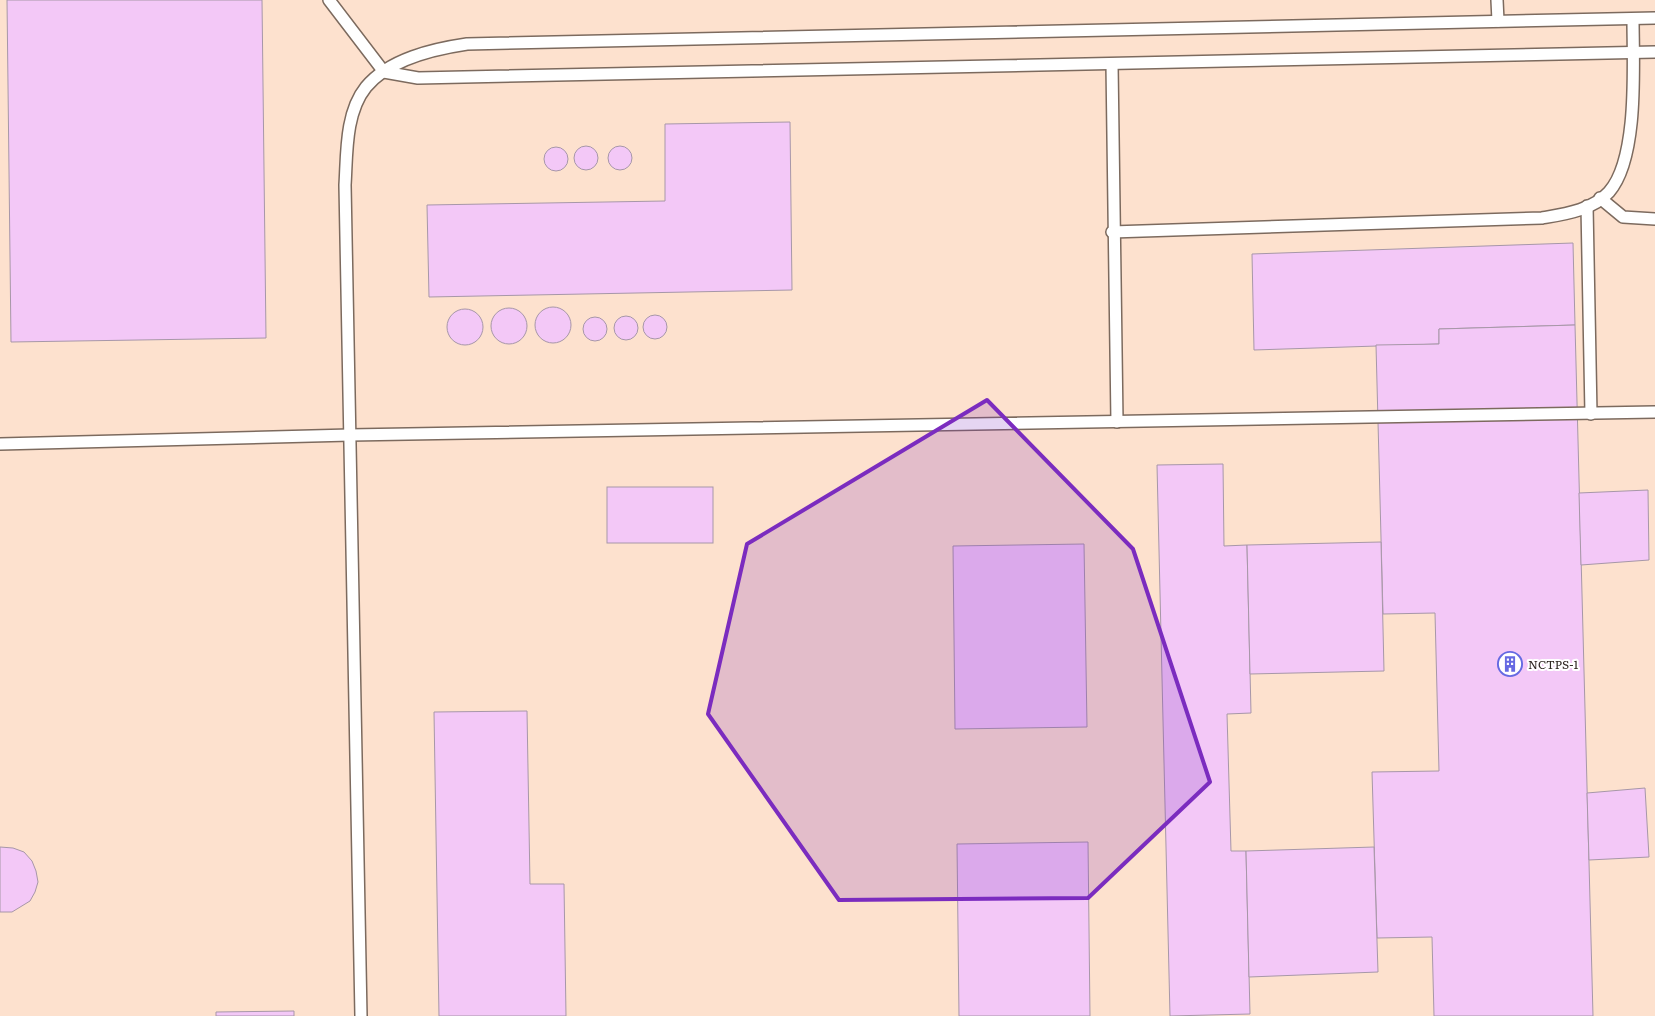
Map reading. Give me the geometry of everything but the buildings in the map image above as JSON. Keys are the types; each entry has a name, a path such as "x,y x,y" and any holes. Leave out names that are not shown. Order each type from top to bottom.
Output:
{"lane":[{"path":"329,0 384,72 418,78 1655,52"},
{"path":"1497,0 1498,22"},
{"path":"361,1016 345,185 348,139 355,109 365,88 384,72 414,56 439,48 467,44 1655,18"},
{"path":"1112,232 1542,218 1580,211 1609,192 1624,163 1631,130 1632,19"},
{"path":"1112,64 1112,232 1117,422"},
{"path":"1600,198 1624,217 1655,219"},
{"path":"1587,206 1591,414"},
{"path":"0,444 350,435 1655,412"}],"highlighted area":[{"path":"987,400 1133,549 1210,782 1088,898 839,900 708,714 747,544"}],"shaded area":[{"path":"0,0 1655,0 1655,1016 0,1016"}],"place":[{"name":"NCTPS-1","path":"1510,664"}]}
